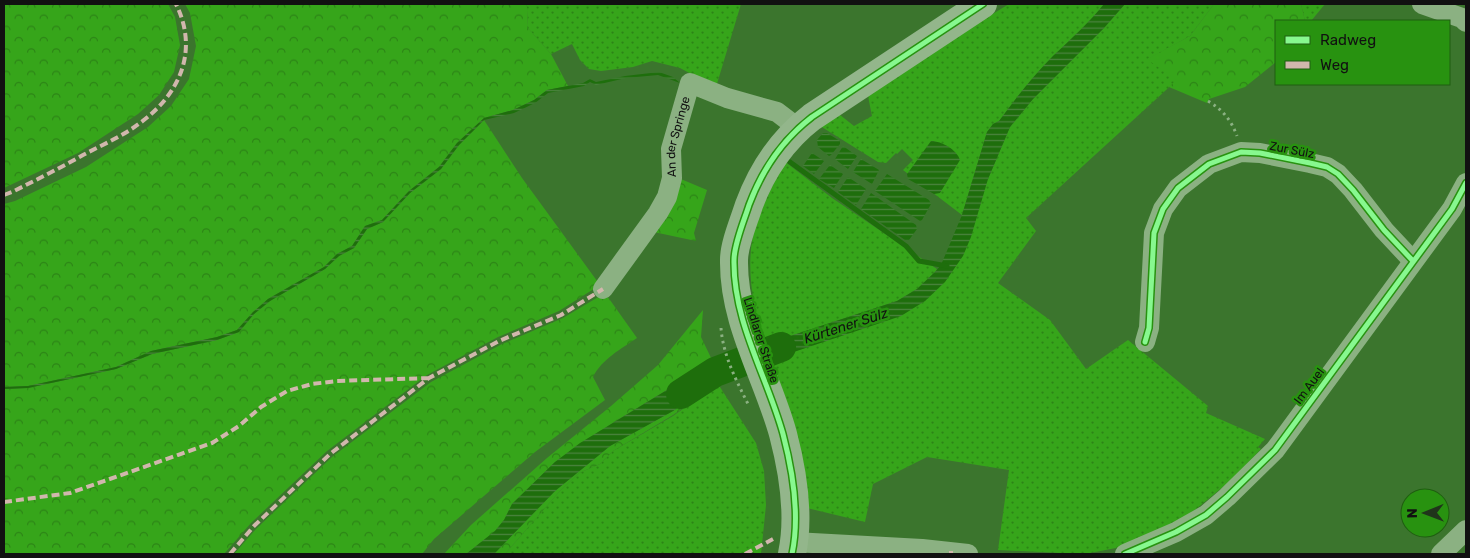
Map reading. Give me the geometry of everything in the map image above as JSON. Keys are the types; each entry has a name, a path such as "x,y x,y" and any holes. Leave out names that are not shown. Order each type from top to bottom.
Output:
{"main road":[{"name":"Lindlarer Straße","path":"793,548 794,498 783,433 748,376 736,341 734,258 754,191 771,160 798,128 983,4"}],"street":[{"path":"1422,4 1462,18 1466,22"},
{"name":"An der Springe","path":"603,289 658,213 667,197 672,178 671,149 690,83 727,98 777,112 798,128"},
{"name":"Zur Sülz","path":"1145,342 1149,328 1154,233 1163,209 1178,188 1209,164 1241,152 1260,153 1310,162 1326,167 1338,174 1413,260"},
{"name":"Im Auel","path":"1125,554 1176,532 1206,515 1275,450 1452,209 1466,183"},
{"path":"1441,554 1466,530"},
{"path":"793,548 922,549 968,554"}],"path":[{"path":"1208,101 1220,108 1231,121 1241,152"},
{"path":"736,341 748,376 749,406"}],"green space":[{"path":"4,4 168,4 175,17 180,45 174,72 159,95 138,114 78,153 4,188"},
{"path":"185,4 526,4 528,10 527,27 551,54 568,86 547,90 534,100 513,110 484,118 457,143 439,167 409,191 382,220 365,226 352,246 337,254 324,267 268,299 237,330 217,337 151,351 116,367 28,386 4,387 4,204 15,201 86,167 148,127 171,106 189,79 196,46 190,13"},
{"path":"526,4 741,4 716,87 680,68 652,61 633,67 601,71 589,69 580,60 572,44 551,54 527,27 528,10"},
{"path":"1009,4 1104,4 1039,71 999,121 993,124 987,132 962,215 903,170 913,160 902,149 886,163 878,162 817,124 835,111 854,126 872,116 867,91"},
{"path":"1125,4 1214,4 1190,36 1148,59 1177,80 1026,218 1036,231 998,283 1050,320 1086,369 1128,340 1208,406 1206,413 1265,439 1258,447 1261,449 1229,482 1190,514 1177,522 1121,547 1090,553 998,550 1009,470 927,457 873,484 865,522 807,508 770,360 925,301 988,179 1010,127 1033,99 1104,28"},
{"path":"1214,4 1301,4 1305,20 1275,20 1275,63 1245,87 1209,99 1207,103 1169,87 1176,80 1147,59 1190,36"},
{"path":"1301,4 1325,4 1312,20 1305,20"},
{"path":"484,120 522,178 600,285 559,311 498,337 427,375 327,451 251,523 224,554 4,554 4,389 28,388 116,369 152,354 217,340 239,332 254,314 270,301 325,269 339,256 354,248 367,229 383,222 410,193 441,169 459,145"},
{"path":"784,161 832,198 937,269 935,272 917,289 897,301 775,341 763,342 751,284 752,239 762,208"},
{"path":"676,177 707,190 694,233 696,241 649,231"},
{"path":"605,293 637,338 618,350 601,365 593,377 605,400 535,452 434,539 422,554 234,554 256,529 332,457 431,382 502,344 563,318"},
{"path":"703,310 701,337 713,362 614,422 555,462 512,504 504,520 495,531 469,552 466,554 444,554 471,525 658,365"},
{"path":"716,382 718,384 673,415 613,451 600,464 579,473 559,492 505,554 494,554 555,491 610,446 673,411"},
{"path":"718,384 756,443 764,471 766,505 761,554 505,554 559,492 579,473 600,464 613,451 673,416"}],"water":[{"path":"1104,4 1125,4 1104,28 1033,99 1010,127 988,179 971,237 963,256 945,282 925,301 901,316 770,360 763,342 775,341 897,301 917,289 935,272 941,265 962,215 987,132 993,124 999,121 1039,71"},
{"path":"659,72 673,77 680,83 658,75 626,78 596,85 590,82 584,86 548,93 535,103 514,113 484,120 459,145 441,169 410,193 383,222 367,229 354,248 339,256 325,269 270,301 254,314 239,332 217,340 152,354 116,369 28,388 4,389 4,387 28,386 116,367 151,351 217,337 237,330 268,299 324,267 337,254 352,246 365,226 382,220 409,191 439,167 457,143 484,118 513,110 534,100 547,90 583,83 590,79 596,82"},
{"path":"823,133 827,133 840,141 840,144 829,156 818,147 817,140"},
{"path":"931,141 949,147 960,160 940,193 934,194 908,179 907,174"},
{"path":"843,146 857,156 848,169 835,159"},
{"path":"812,153 824,161 814,174 803,166"},
{"path":"861,159 879,170 872,184 853,172"},
{"path":"830,165 843,174 834,188 819,179"},
{"path":"887,174 929,200 931,204 922,220 920,221 875,191"},
{"path":"848,177 866,189 856,205 838,192"},
{"path":"871,193 916,225 917,229 909,240 905,240 861,209"},
{"path":"713,362 716,382 673,411 610,446 555,491 494,554 466,554 495,531 504,520 512,504 555,462 580,443"}],"waterway":[{"path":"790,162 906,246 919,261 947,266"},
{"name":"Kürtener Sülz","path":"681,394 715,372 781,347"}],"marked path":[{"path":"4,195 127,132 140,123 166,99 182,70 185,55 186,38 183,21 176,4"},
{"path":"230,554 254,526 330,454 429,378 499,341 561,315 603,289"},
{"path":"4,502 70,493 212,443 239,426 261,407 287,391 312,384 337,381 429,378"},
{"path":"745,554 773,539"}],"cycle path":[{"path":"792,554 795,509 790,463 776,412 745,327 735,283 734,260 736,247 749,205 760,180 774,156 801,126 983,4"},
{"path":"1145,342 1149,328 1154,233 1163,209 1178,188 1209,164 1241,152 1260,153 1327,167 1338,174 1353,190 1384,230 1413,261"},
{"path":"1125,554 1176,532 1206,515 1275,450 1452,209 1466,183"}]}
